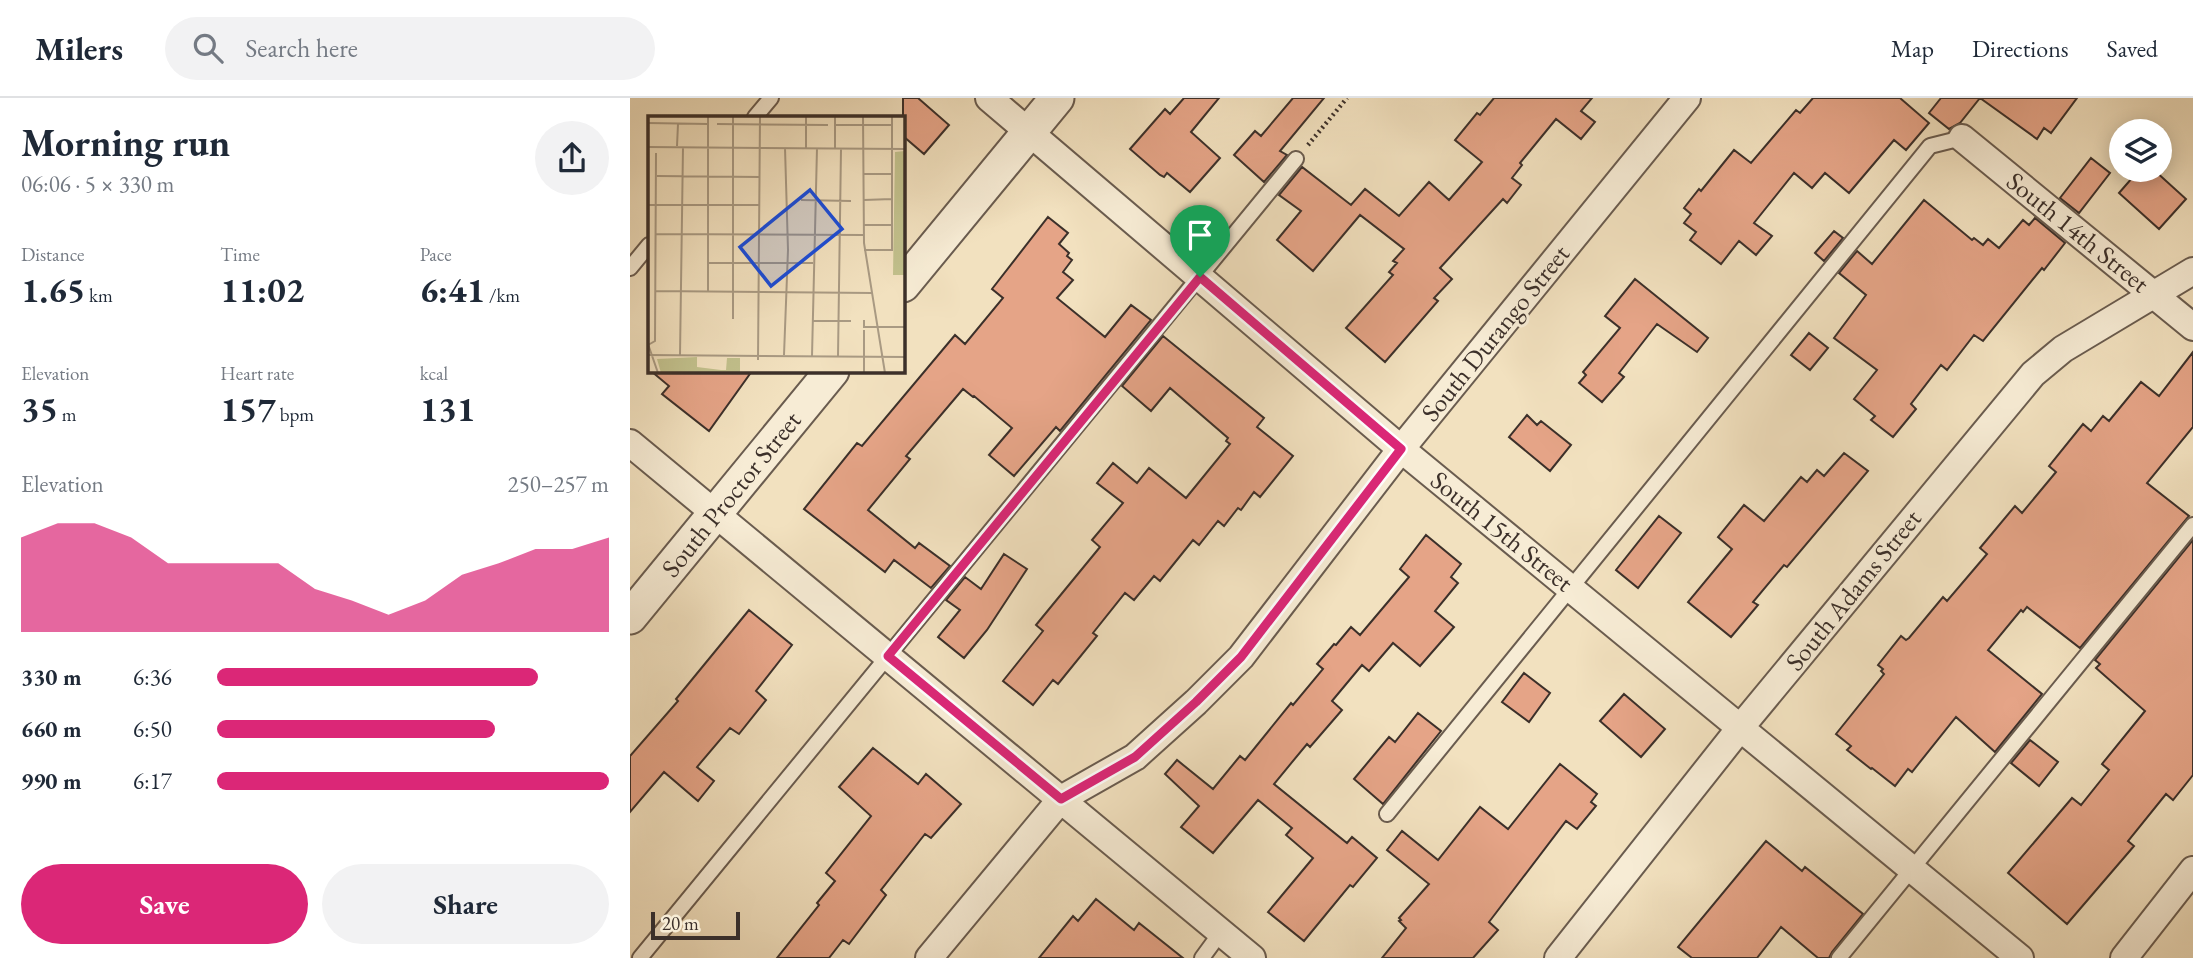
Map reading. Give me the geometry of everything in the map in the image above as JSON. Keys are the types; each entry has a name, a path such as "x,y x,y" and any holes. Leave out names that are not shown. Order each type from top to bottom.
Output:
{"street":[{"name":"South 15th Street","path":"989,98 1401,449 2020,958"},
{"path":"905,283 1057,98"},
{"name":"South Durango Street","path":"929,958 1061,799 1135,757 1241,657 1401,449 1686,98"},
{"name":"South 14th Street","path":"1962,138 2193,327"},
{"name":"South Adams Street","path":"1558,958 1740,727 2033,374 2063,349 2193,271"},
{"name":"South Proctor Street","path":"630,617 830,373"},
{"path":"630,443 1252,958"},
{"path":"2124,958 2193,870"}],"lane":[{"path":"756,116 771,98"},
{"path":"1387,814 1930,146 1962,138"},
{"path":"640,958 1296,159"},
{"path":"630,268 648,246"},
{"path":"1839,958 2193,525"},
{"path":"1202,958 1221,932"}],"path":[{"path":"1296,159 1347,98"}],"building":[{"path":"903,98 918,98 949,125 924,154 905,138"},
{"path":"1184,98 1219,98 1191,132 1220,158 1190,192 1167,173 1164,177 1160,175 1130,149 1165,109 1170,114"},
{"path":"1293,98 1324,98 1280,151 1287,155 1264,182 1234,155 1255,131 1261,136"},
{"path":"1494,98 1592,98 1581,111 1595,122 1581,139 1556,119 1520,163 1522,165 1512,178 1521,185 1507,203 1503,199 1440,268 1452,279 1434,298 1438,301 1385,362 1346,328 1393,275 1389,272 1397,263 1393,261 1404,249 1360,215 1313,271 1277,240 1301,211 1279,195 1302,167 1351,205 1365,189 1399,216 1429,182 1449,200 1482,162 1455,140 1477,113 1480,115"},
{"path":"1813,98 1900,98 1929,123 1906,150 1894,140 1849,193 1825,173 1812,188 1794,173 1754,223 1772,236 1756,255 1739,241 1721,264 1690,240 1696,232 1684,223 1691,214 1684,208 1734,150 1751,163 1796,110 1800,113"},
{"path":"1941,98 1980,98 1960,123 1949,129 1929,113"},
{"path":"1980,98 2077,98 2051,133 2044,128 2037,139"},
{"path":"2091,158 2109,172 2079,213 2060,198"},
{"path":"2129,182 2167,182 2186,199 2159,229 2119,193"},
{"path":"1924,200 1972,240 1974,238 1983,245 1988,239 1999,248 2023,220 2029,225 2035,218 2065,243 1983,341 1974,335 1947,370 1941,365 1911,404 1916,409 1893,437 1871,420 1875,416 1854,399 1877,370 1834,338 1866,295 1839,273 1857,251 1872,264"},
{"path":"1048,217 1068,233 1059,244 1072,260 1063,272 1073,280 1057,298 1105,337 1131,305 1151,320 1060,431 1056,427 1014,476 989,455 1012,428 963,389 906,456 910,459 868,510 915,548 919,543 950,566 931,588 894,560 885,572 804,509 857,443 862,446 955,335 965,344 1003,298 992,289"},
{"path":"1834,231 1843,238 1824,261 1815,253"},
{"path":"1635,279 1708,338 1697,352 1657,324 1619,373 1624,377 1602,402 1579,383 1586,375 1583,372 1620,328 1605,316"},
{"path":"1809,333 1828,348 1810,370 1791,355"},
{"path":"1163,336 1264,418 1257,427 1293,456 1260,497 1254,492 1241,510 1238,508 1224,526 1218,521 1199,545 1193,540 1160,581 1154,576 1134,600 1125,593 1093,633 1097,636 1058,684 1053,680 1033,705 1003,681 1043,631 1036,625 1100,547 1092,540 1123,503 1097,483 1113,463 1137,483 1149,468 1186,498 1230,444 1226,441 1228,438 1170,388 1151,411 1122,386"},
{"path":"2193,352 2193,427 2147,483 2189,516 2080,648 2027,607 2023,612 2021,610 1988,650 2042,694 1995,752 1956,717 1912,772 1908,769 1895,786 1847,750 1851,746 1836,734 1884,674 1878,665 1901,636 1906,640 1909,638 1943,597 1947,601 1987,554 1980,548 2015,506 2022,513 2056,472 2049,466 2083,424 2091,431 2103,416 2109,421 2141,382 2159,396"},
{"path":"653,373 751,373 709,431 662,394 669,386"},
{"path":"1527,415 1537,425 1541,421 1571,445 1550,471 1509,437"},
{"path":"1844,453 1868,471 1787,567 1784,565 1753,602 1758,605 1731,637 1688,602 1732,549 1718,537 1744,505 1764,521 1801,477 1807,482 1817,470 1824,476"},
{"path":"1659,516 1681,533 1638,588 1616,570"},
{"path":"1426,535 1461,564 1451,577 1458,583 1435,611 1454,627 1420,666 1393,643 1369,671 1362,665 1332,701 1342,710 1310,747 1307,744 1274,784 1347,843 1352,837 1377,858 1353,887 1350,885 1304,941 1268,912 1313,858 1286,835 1292,828 1258,800 1213,853 1181,827 1199,806 1165,774 1177,760 1213,789 1240,756 1245,760 1291,703 1293,705 1323,669 1317,664 1334,644 1336,645 1351,627 1360,635 1409,577 1400,569"},
{"path":"2193,540 2193,775 2173,800 2166,794 2128,841 2134,846 2067,924 2008,873 2072,798 2081,805 2109,770 2102,764 2145,711 2096,668 2100,664 2095,660"},
{"path":"1004,554 1027,569 987,630 964,658 938,637 960,610 946,600 965,577 981,589"},
{"path":"749,610 792,645 756,691 766,700 739,734 730,728 697,767 714,781 698,801 664,772 630,812 630,756 678,701 676,699"},
{"path":"1524,673 1550,693 1529,722 1502,702"},
{"path":"1624,694 1665,729 1641,757 1600,721"},
{"path":"1418,713 1441,731 1383,804 1354,779 1389,737 1395,742"},
{"path":"2030,740 2058,762 2039,786 2011,763"},
{"path":"873,748 918,784 926,774 961,804 931,838 925,834 881,890 886,895 849,944 843,940 829,958 777,958 835,881 826,873 871,816 839,787"},
{"path":"1560,764 1597,794 1591,802 1596,806 1577,829 1566,821 1489,922 1498,930 1473,958 1382,958 1406,928 1399,918 1429,884 1387,850 1402,831 1438,860 1480,807 1508,829"},
{"path":"1766,841 1802,871 1805,867 1863,914 1829,958 1818,958 1781,927 1757,958 1692,958 1678,947"},
{"path":"1096,899 1134,930 1139,923 1183,958 1039,958 1073,916 1078,921"}],"route":[{"path":"1200,277 1401,449 1241,657 1135,757 1061,799 888,656 1200,277"}]}
